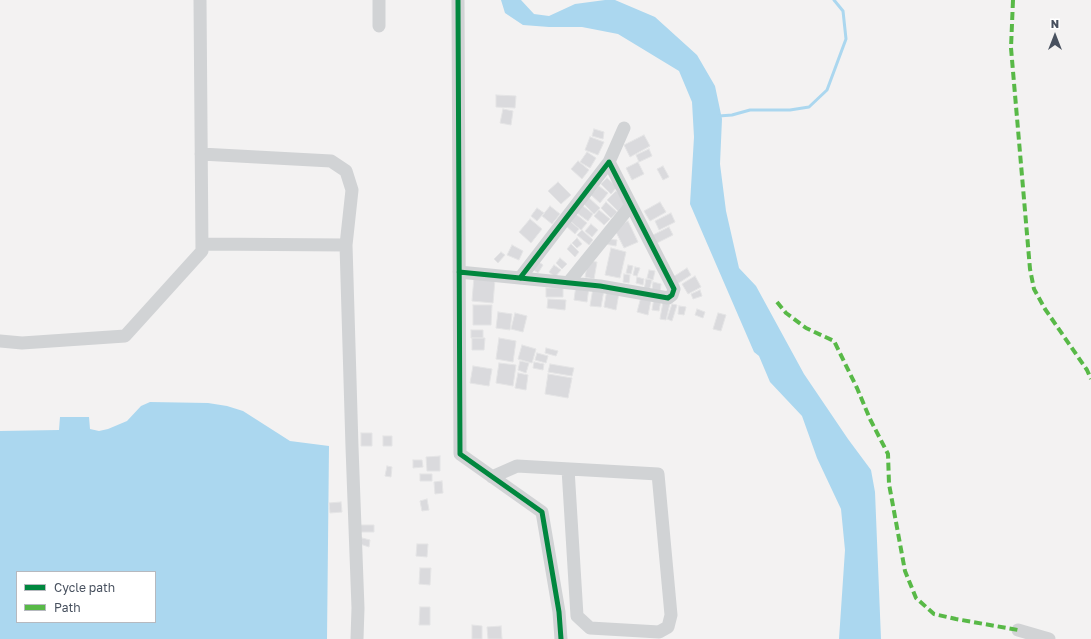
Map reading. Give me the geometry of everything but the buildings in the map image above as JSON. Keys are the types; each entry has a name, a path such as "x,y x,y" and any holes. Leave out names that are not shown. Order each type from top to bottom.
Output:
{"street":[{"path":"0,341 22,343 125,336 202,251 200,0"},
{"path":"379,0 379,26"},
{"path":"458,0 460,454 542,512 559,612 561,639"},
{"path":"520,278 609,162 624,128"},
{"path":"201,154 331,161 346,171 352,190 346,245 358,608 357,639"},
{"path":"459,272 600,286 668,298 672,295 674,289 609,162"},
{"path":"568,283 631,205"},
{"path":"202,244 346,245"},
{"path":"492,477 517,466 658,474 671,615 668,627 659,632 590,628 577,616 568,469"},
{"path":"1018,630 1049,639"}],"water":[{"path":"501,0 521,0 534,14 549,16 575,4 615,0 655,17 697,55 715,86 722,119 720,164 726,211 739,268 756,286 804,374 871,470 875,492 881,639 839,639 845,550 841,509 817,458 802,416 770,382 759,356 754,352 690,204 694,137 692,102 679,71 618,34 582,27 523,25 505,13"},
{"path":"150,402 208,403 227,406 243,411 290,441 329,446 327,639 0,639 0,431 59,430 60,417 89,417 90,429 99,431 127,421 141,406"}],"waterway":[{"path":"719,116 732,115 750,110 790,110 809,107 827,90 846,39 843,11 834,0"}],"marked path":[{"path":"1013,0 1011,48 1030,269 1034,289 1045,309 1087,370 1091,379"},
{"path":"777,302 786,313 806,328 834,341 888,454 889,484 905,571 916,598 934,614 1018,630"}],"cycle path":[{"path":"458,0 460,454 542,512 559,612 561,639"},
{"path":"459,272 600,286 668,298 672,295 674,289 609,162 520,278"}]}
